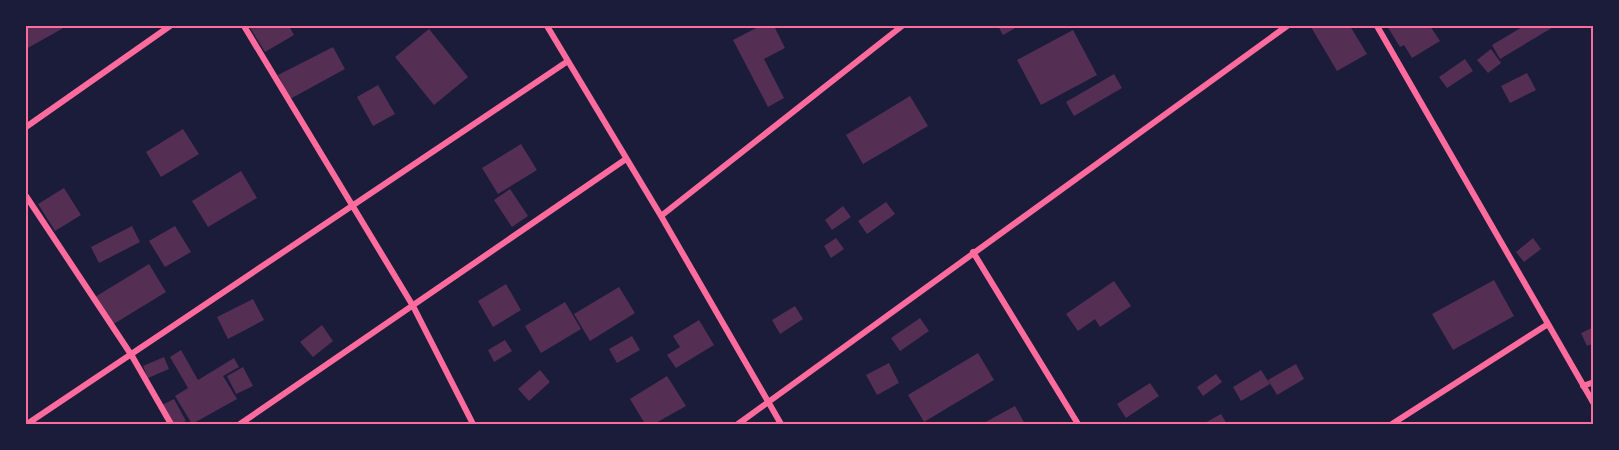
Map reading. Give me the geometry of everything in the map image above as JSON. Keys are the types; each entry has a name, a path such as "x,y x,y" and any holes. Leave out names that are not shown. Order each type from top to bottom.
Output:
{"street":[{"path":"26,127 170,26"},
{"path":"244,26 413,306 473,424"},
{"path":"547,26 661,216 781,424"},
{"path":"661,216 902,26"},
{"path":"738,424 1287,26"},
{"path":"1377,26 1593,404"},
{"path":"27,424 132,356 568,60"},
{"path":"240,424 626,159"},
{"path":"26,196 132,356 171,424"},
{"path":"973,252 1078,424"},
{"path":"1392,424 1548,324"},
{"path":"1583,386 1593,382"}],"building":[{"path":"26,26 67,26 26,49"},
{"path":"249,26 289,26 294,35 265,52"},
{"path":"760,26 774,26 785,48 764,59 784,98 768,107 733,40"},
{"path":"998,26 1019,26 1003,35"},
{"path":"1350,26 1367,54 1337,71 1311,27"},
{"path":"1387,26 1430,26 1440,41 1412,58 1404,45 1400,47"},
{"path":"1524,26 1555,26 1500,59 1492,45"},
{"path":"429,29 468,77 434,105 395,57"},
{"path":"1073,30 1097,75 1041,105 1017,60"},
{"path":"333,47 345,69 290,99 278,75"},
{"path":"1491,49 1501,63 1488,73 1477,60"},
{"path":"1465,59 1473,71 1447,88 1439,77"},
{"path":"1527,73 1536,90 1510,103 1501,86"},
{"path":"1114,74 1122,88 1074,116 1066,102"},
{"path":"378,85 395,114 373,126 357,97"},
{"path":"910,96 928,126 863,164 846,135"},
{"path":"183,129 199,154 161,177 146,152"},
{"path":"521,144 537,170 498,194 482,168"},
{"path":"241,171 257,198 208,227 192,201"},
{"path":"64,188 81,215 55,231 38,204"},
{"path":"510,189 528,216 512,227 494,200"},
{"path":"886,202 895,214 867,234 858,221"},
{"path":"843,206 851,217 832,230 825,220"},
{"path":"132,226 140,242 99,263 91,247"},
{"path":"175,226 191,252 165,267 149,241"},
{"path":"836,238 844,249 831,258 824,246"},
{"path":"1533,238 1541,249 1524,262 1516,252"},
{"path":"149,264 166,292 112,325 95,297"},
{"path":"1494,280 1514,316 1453,350 1432,314"},
{"path":"1114,281 1131,306 1100,327 1095,319 1078,331 1066,314"},
{"path":"506,284 521,310 493,327 478,301"},
{"path":"619,287 635,313 590,341 574,314"},
{"path":"253,299 264,320 228,339 217,317"},
{"path":"565,302 581,329 541,353 525,326"},
{"path":"795,306 803,319 780,334 772,320"},
{"path":"920,318 929,331 900,351 891,338"},
{"path":"699,320 714,345 676,368 667,355 680,347 673,336"},
{"path":"322,325 333,341 313,357 300,342"},
{"path":"1594,327 1594,343 1587,346 1581,333"},
{"path":"632,336 640,350 617,363 609,349"},
{"path":"505,340 512,351 494,362 488,350"},
{"path":"181,350 198,380 234,358 239,367 223,376 237,399 192,424 175,396 188,388 170,357"},
{"path":"978,353 994,380 924,422 908,395"},
{"path":"164,357 169,369 148,378 143,366"},
{"path":"889,363 899,383 877,395 866,375"},
{"path":"1296,364 1304,379 1277,395 1268,380"},
{"path":"243,367 253,386 236,394 227,376"},
{"path":"540,370 550,382 529,401 518,389"},
{"path":"1261,370 1270,384 1241,401 1233,387"},
{"path":"1216,374 1222,382 1203,396 1197,387"},
{"path":"667,376 686,406 654,424 645,424 630,399"},
{"path":"1150,383 1159,396 1126,418 1117,404"},
{"path":"174,399 186,421 179,424 173,424 162,405"},
{"path":"1015,406 1025,424 982,424"},
{"path":"1221,414 1227,424 1203,424"}]}
